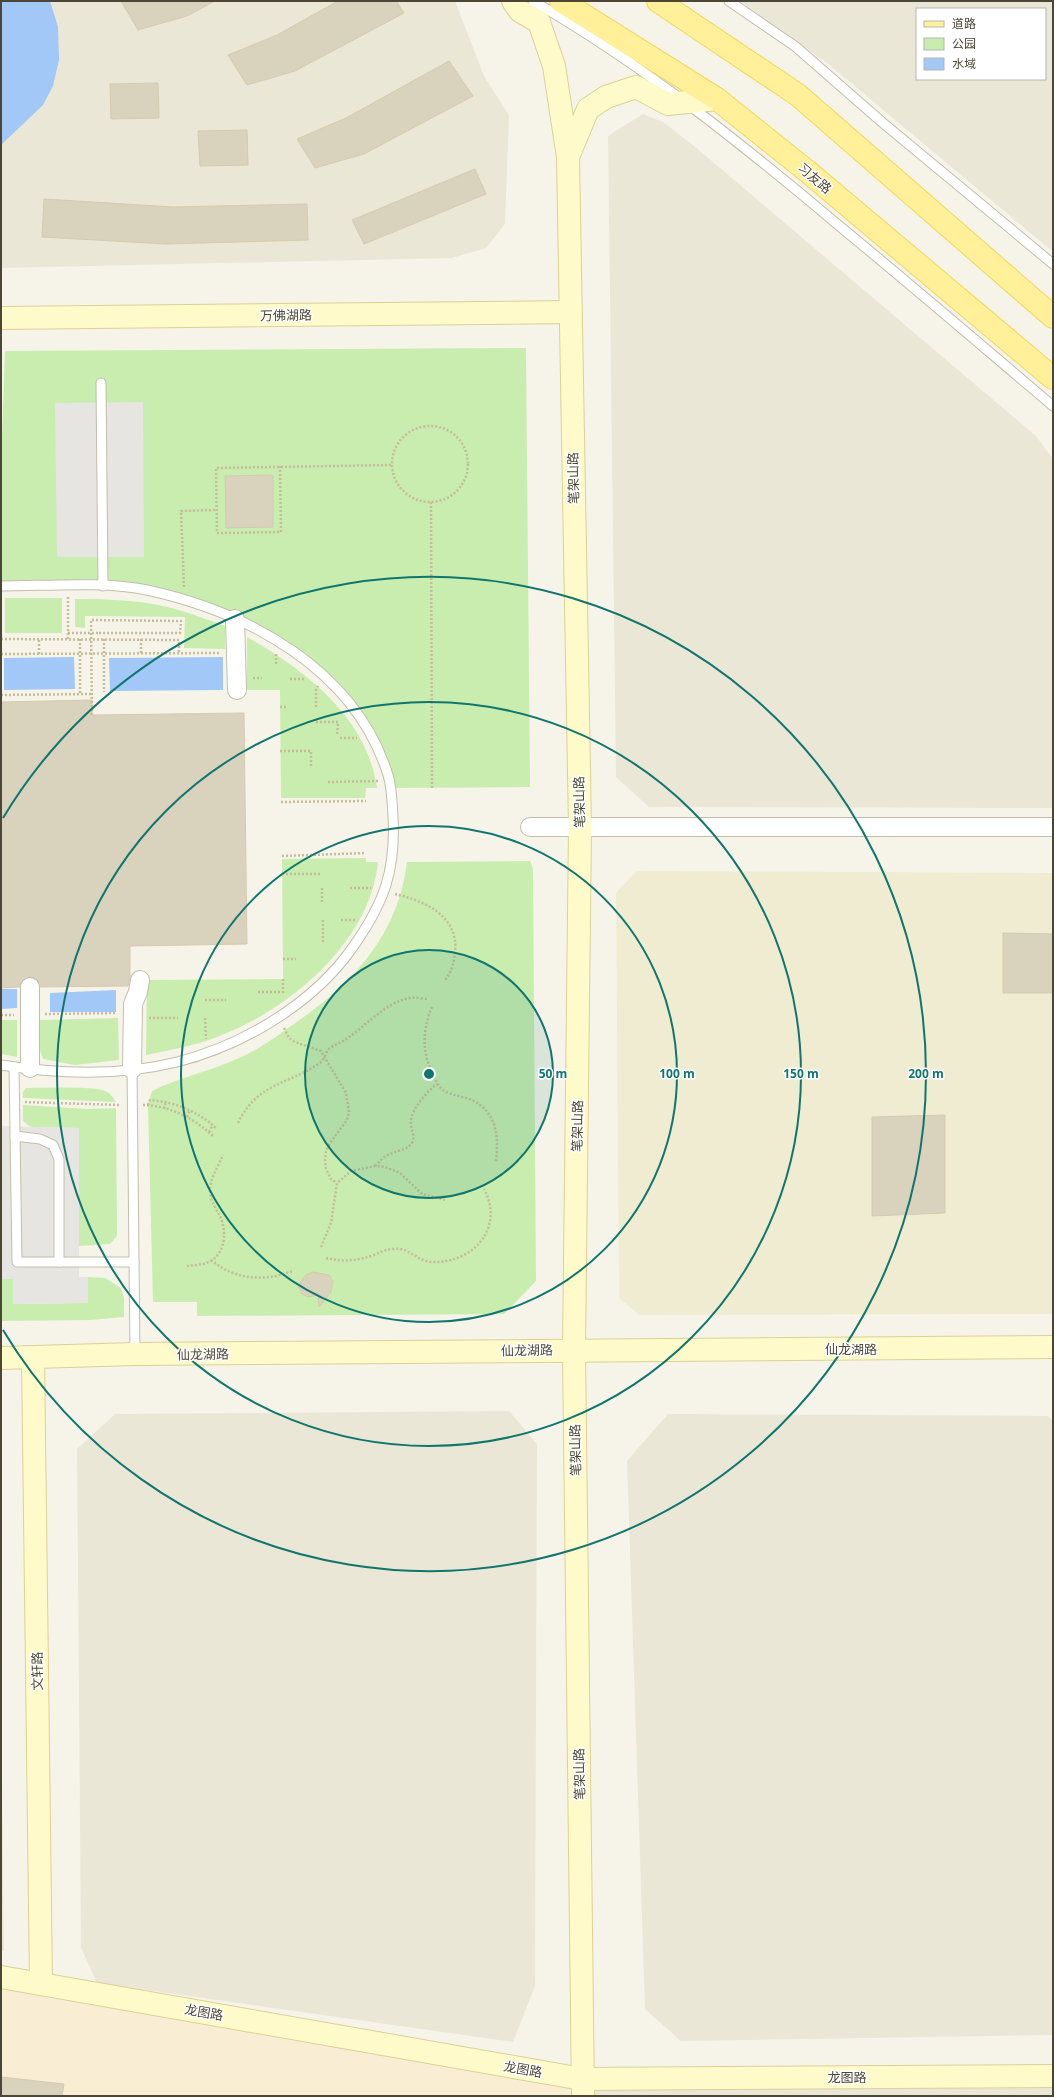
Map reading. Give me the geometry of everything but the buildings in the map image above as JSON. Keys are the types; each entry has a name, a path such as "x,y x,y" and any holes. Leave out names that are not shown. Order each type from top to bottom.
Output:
{"main road":[{"name":"习友路","path":"561,1 717,99 807,171 1053,378"},
{"path":"658,1 798,95 1050,313"}],"street":[{"name":"笔架山路","path":"513,1 520,11 539,22 554,66 568,157 580,828 574,1350 582,2087"},
{"path":"568,157 588,109 606,97 636,87 668,104 717,99"},
{"name":"万佛湖路","path":"1,318 570,312"},
{"path":"235,619 236,690"},
{"path":"530,827 1053,827"},
{"path":"132,1069 133,1004 138,992 140,980"},
{"path":"22,1068 30,1014 30,987"},
{"name":"仙龙湖路","path":"1,1358 135,1354 1053,1347"},
{"name":"文轩路","path":"33,1358 41,1984"},
{"name":"龙图路","path":"1,1977 582,2087 1053,2076"}],"lane":[{"path":"533,1 586,32 685,102 756,156 1053,406"},
{"path":"729,1 796,47 883,123 1053,264"},
{"path":"101,383 103,586"},
{"path":"1,586 103,586 144,590 184,600 235,619 281,642 324,675 352,706 370,732 389,776 393,829 391,871 385,892 369,925 341,965 316,990 278,1018 230,1043 178,1062 103,1072 22,1068 1,1065"},
{"path":"22,1068 14,1101 18,1262 134,1262"},
{"path":"132,1069 135,1354"},
{"path":"15,1136 40,1139 53,1145 59,1159 59,1262"}],"path":[{"path":"438,426 456,435 467,452 468,472 464,481 450,496 431,502 412,497 404,491 398,484 392,465 393,455 402,438 418,427 438,426"},
{"path":"280,466 281,532 217,533 216,468 280,466 392,465"},
{"path":"431,502 432,788"},
{"path":"184,600 181,511 216,510"},
{"path":"68,586 68,640"},
{"path":"68,633 98,633 180,634 181,621 91,620 92,694 92,715"},
{"path":"1,639 179,640 179,653"},
{"path":"39,639 39,654"},
{"path":"80,639 80,694"},
{"path":"104,639 104,692"},
{"path":"141,639 141,653"},
{"path":"1,654 236,653"},
{"path":"1,695 92,694"},
{"path":"280,706 288,707"},
{"path":"316,722 338,722 337,736"},
{"path":"280,751 311,751 311,766"},
{"path":"328,782 376,781 389,776"},
{"path":"281,802 366,801"},
{"path":"282,856 366,853"},
{"path":"282,874 321,874"},
{"path":"322,888 322,904"},
{"path":"350,888 373,888 402,896 445,916 455,936 455,950 451,972 445,980"},
{"path":"323,920 323,942"},
{"path":"283,959 296,958"},
{"path":"258,992 284,992 284,979"},
{"path":"238,1123 250,1102 291,1076 305,1072 322,1061 330,1048 343,1042 393,1004 412,997 428,999"},
{"path":"206,1000 226,1000"},
{"path":"432,1007 425,1028 424,1050 437,1084 449,1093 472,1100 487,1111 496,1129 496,1161"},
{"path":"1,1015 133,1013 148,1018 178,1018"},
{"path":"205,1018 206,1040 209,1051"},
{"path":"278,1018 289,1038 320,1052 324,1056 346,1093 348,1103 347,1120 330,1142 325,1156 326,1170 331,1180 337,1183"},
{"path":"375,1166 384,1157 408,1147 412,1142 414,1137 411,1122 412,1115 428,1090 437,1084"},
{"path":"148,1105 150,1100 166,1101 190,1110 216,1128"},
{"path":"14,1101 148,1105 164,1109 187,1118 213,1136"},
{"path":"164,1109 166,1101"},
{"path":"187,1118 190,1110"},
{"path":"209,1132 213,1125"},
{"path":"187,1266 211,1260 222,1249 224,1239 220,1217 210,1194 212,1177 223,1155"},
{"path":"321,1247 331,1223 337,1183 351,1171 375,1166 393,1170 422,1194 445,1200"},
{"path":"326,1258 348,1261 395,1248 404,1249 422,1260 430,1262 441,1261 465,1254 478,1246 484,1239 489,1226 492,1213 491,1201 484,1189"},
{"path":"211,1260 228,1272 253,1278 280,1276 293,1271"}],"shaded area":[{"path":"1,1 455,1 484,76 509,115 505,224 486,248 452,258 1,268"},
{"path":"740,1 1053,1 1053,252 827,63"},
{"path":"643,114 663,122 694,146 1036,436 1053,459 1053,808 649,807 616,777 608,136"},
{"path":"143,402 144,557 57,557 55,403"},
{"path":"637,871 1053,873 1053,1314 639,1315 619,1298 616,893"},
{"path":"1,1126 79,1128 79,1277 88,1277 88,1303 13,1304 13,1279 1,1279"},
{"path":"509,1411 537,1444 535,1986 513,2042 97,1983 81,1948 77,1449 115,1414"},
{"path":"668,1414 1048,1416 1053,1421 1053,2035 681,2041 645,2009 627,1461"},
{"path":"1,1687 4,1951 1,1951"},
{"path":"1,1977 582,2079 583,2096 1,2096"},
{"path":"1053,2076 1053,2096 583,2096 582,2079"}],"green space":[{"path":"526,348 530,787 391,788 370,732 324,675 281,642 222,614 144,590 1,586 1,465 5,351"},
{"path":"5,598 62,598 62,633 5,633"},
{"path":"75,599 142,602 169,607 193,614 225,626 225,649 184,648 185,617 85,616 85,628 75,627"},
{"path":"247,637 269,650 311,681 330,698 347,718 361,739 371,762 377,788 366,788 365,798 281,798 280,690 247,690"},
{"path":"366,858 366,862 378,862 372,892 360,920 343,946 322,970 271,1010 244,1025 200,1043 146,1055 147,980 283,979 282,859"},
{"path":"530,861 533,869 536,1281 504,1314 197,1316 197,1302 153,1302 148,1105 152,1091 246,1055 266,1044 333,994 352,976 368,957 382,936 394,914 402,889 407,862"},
{"path":"118,1018 119,1060 75,1065 43,1059 40,1050 40,1020"},
{"path":"1,1020 17,1020 17,1057 1,1054"},
{"path":"26,1088 99,1089 109,1093 116,1102 23,1098 23,1092"},
{"path":"23,1105 87,1109 116,1108 117,1236 110,1244 79,1246 79,1128 31,1127 23,1121"},
{"path":"88,1277 105,1278 121,1288 124,1298 124,1317 91,1320 1,1321 1,1279 13,1279 13,1304 88,1303"}],"water":[{"path":"1,1 50,1 58,27 59,60 53,86 43,105 1,145"},
{"path":"74,657 75,689 4,690 4,658"},
{"path":"223,657 223,690 110,691 109,658"},
{"path":"1,989 17,989 17,1008 1,1009"},
{"path":"116,990 116,1012 50,1012 50,993"}]}
